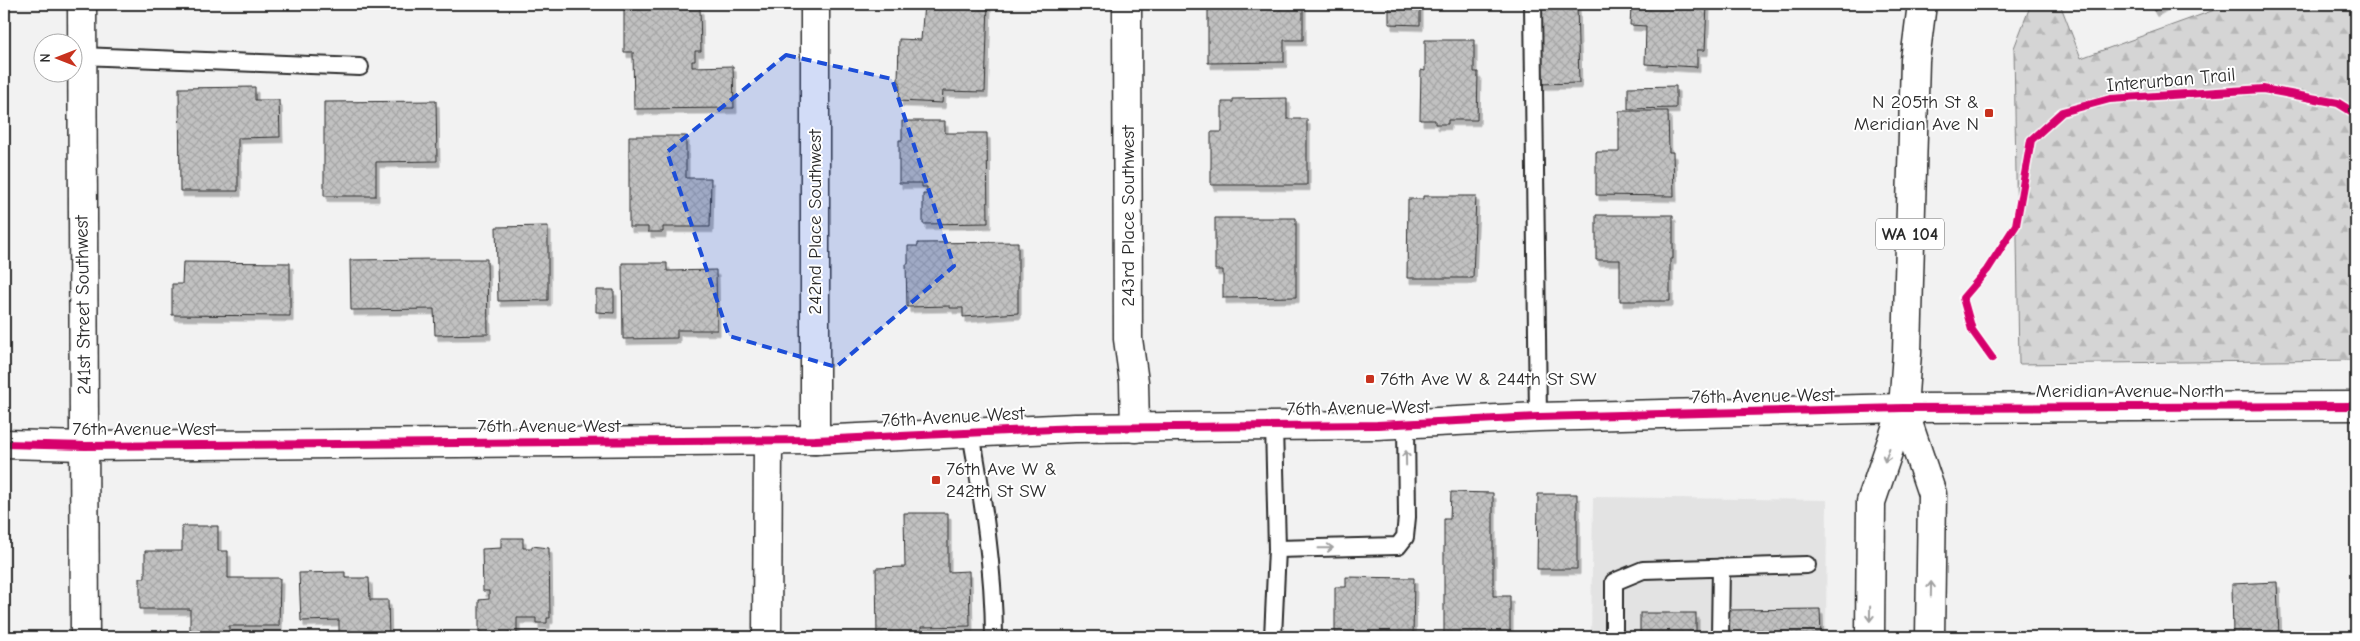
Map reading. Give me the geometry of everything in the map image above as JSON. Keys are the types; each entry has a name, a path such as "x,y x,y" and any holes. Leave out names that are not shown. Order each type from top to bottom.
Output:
{"street":[{"name":"241st Street Southwest","path":"81,32 82,4"},
{"name":"242nd Place Southwest","path":"815,4 815,440"},
{"name":"243rd Place Southwest","path":"1127,4 1128,339 1134,382 1135,428"},
{"name":"WA 104","path":"1870,637 1871,502 1903,408 1907,353 1915,60 1922,4"},
{"name":"241st Street Southwest","path":"81,82 85,637"},
{"name":"Meridian Avenue North","path":"1903,408 2356,406"},
{"name":"76th Avenue West","path":"4,444 84,446 815,440 1135,428 1406,424 1538,417 1903,408"},
{"name":"WA 104","path":"1903,408 1932,494 1930,637"},
{"path":"767,637 768,440"}],"lane":[{"path":"1534,4 1538,417"},
{"path":"82,56 360,67"},
{"path":"1277,549 1398,546 1405,537 1407,517 1406,424"},
{"path":"1273,637 1277,549 1274,426"},
{"path":"971,433 988,551 994,637"},
{"path":"1614,637 1614,582 1643,570 1807,565"},
{"path":"1720,567 1720,637"}],"path":[{"path":"1969,291 1963,298 1972,330 1992,358"}],"highlighted area":[{"path":"786,55 892,79 954,266 836,367 729,336 667,152"}],"shaded area":[{"path":"1593,497 1827,500 1826,637 1591,637"}],"green space":[{"path":"2031,4 2060,4 2081,58 2231,4 2356,4 2356,360 2019,364 2014,48"}],"building":[{"path":"924,4 988,4 985,92 943,91 942,103 899,101 899,39 921,40"},
{"path":"1208,4 1303,4 1303,40 1284,40 1284,62 1208,63"},
{"path":"1389,4 1420,4 1420,25 1389,24"},
{"path":"1539,4 1577,4 1579,83 1540,84"},
{"path":"1647,4 1707,4 1705,50 1697,50 1697,67 1645,64 1646,26 1630,25 1631,7 1647,8"},
{"path":"2150,4 2166,4 2154,11"},
{"path":"700,8 701,51 695,51 695,61 692,61 692,67 733,66 734,108 634,109 633,52 624,52 624,9"},
{"path":"1425,40 1474,40 1474,72 1478,72 1477,120 1448,120 1448,124 1435,124 1435,120 1420,120 1421,70 1425,71"},
{"path":"1676,86 1676,108 1628,109 1628,87"},
{"path":"255,87 255,100 279,100 280,137 238,138 238,191 180,191 179,88"},
{"path":"1287,98 1287,119 1307,119 1307,185 1211,185 1211,132 1222,132 1222,102 1233,102 1233,99"},
{"path":"436,101 437,161 376,162 376,196 324,196 324,102"},
{"path":"1619,111 1668,111 1669,152 1673,152 1674,196 1596,195 1596,152 1619,152"},
{"path":"902,121 945,121 945,133 987,133 988,223 923,224 923,194 927,194 927,187 922,187 922,183 899,183 899,140 902,140"},
{"path":"629,136 686,136 686,178 711,178 710,227 663,227 663,232 648,232 648,227 629,227"},
{"path":"1423,196 1476,196 1473,278 1407,278 1408,199 1423,199"},
{"path":"1596,215 1673,215 1673,259 1670,259 1670,301 1620,301 1620,260 1596,260"},
{"path":"1215,218 1296,218 1296,297 1223,298 1223,270 1215,270"},
{"path":"548,226 548,300 498,301 496,227"},
{"path":"1018,242 1018,313 963,317 963,308 950,308 950,306 907,307 906,264 908,264 908,246 918,246 918,243"},
{"path":"487,259 488,334 435,335 434,309 351,310 350,260"},
{"path":"183,262 290,263 290,316 172,315 172,284 182,284"},
{"path":"622,263 667,263 667,271 716,270 717,330 677,330 677,338 623,339"},
{"path":"596,290 614,290 614,313 596,312"},
{"path":"1451,492 1493,493 1493,596 1510,596 1510,637 1444,637 1444,519 1450,519"},
{"path":"1538,494 1577,494 1577,569 1537,569"},
{"path":"904,513 948,513 948,572 969,571 970,626 921,627 921,637 877,637 876,568 905,567"},
{"path":"182,526 218,526 218,551 228,551 228,578 280,578 279,626 229,626 229,637 190,637 190,609 140,609 140,578 145,578 145,551 182,551"},
{"path":"501,538 523,538 523,548 532,548 532,546 549,548 550,618 547,618 547,623 536,623 536,618 517,618 517,637 479,637 479,600 489,599 489,591 483,591 482,549 501,548"},
{"path":"345,572 345,578 369,578 370,600 388,600 389,637 339,637 339,620 301,621 299,573"},
{"path":"1346,577 1414,578 1413,637 1335,637 1335,587 1346,587"},
{"path":"2277,582 2279,637 2233,637 2232,584"},
{"path":"1820,609 1821,637 1729,637 1729,610"},
{"path":"1640,613 1696,613 1696,637 1640,637"}],"cycle path":[{"name":"Interurban Trail","path":"1992,358 1972,330 1963,298 1987,270 2016,225 2031,140 2062,112 2110,99 2263,89 2338,103 2356,114"},
{"path":"4,444 85,446 815,440 1075,428 1377,425 1538,417 1903,408 2356,406"}],"place":[{"name":"N 205th St & Meridian Ave N","path":"1989,113"},
{"name":"76th Ave W & 244th St SW","path":"1370,379"},
{"name":"76th Ave W & 242th St SW","path":"936,480"}]}
